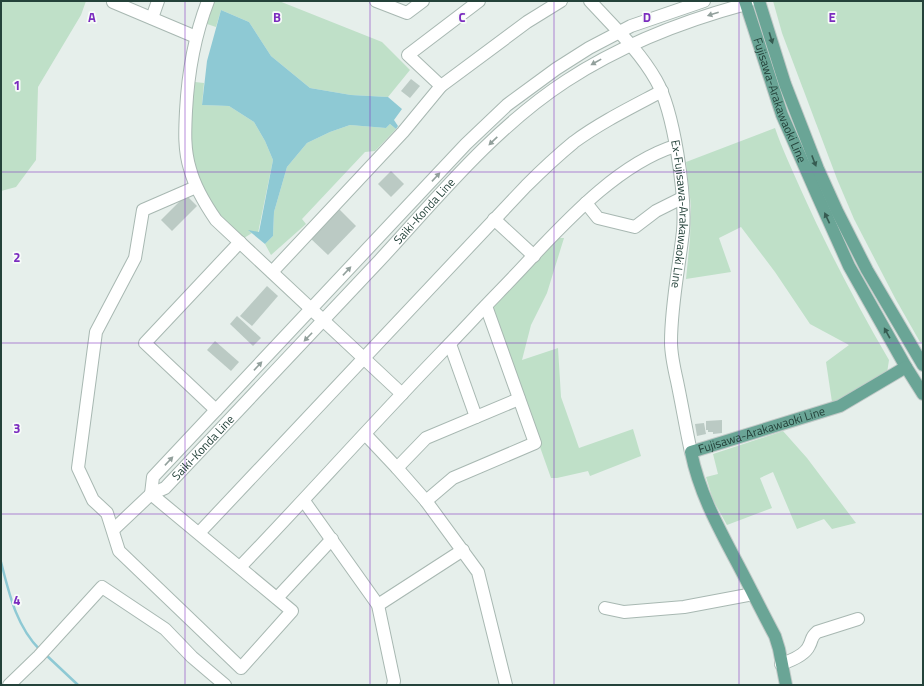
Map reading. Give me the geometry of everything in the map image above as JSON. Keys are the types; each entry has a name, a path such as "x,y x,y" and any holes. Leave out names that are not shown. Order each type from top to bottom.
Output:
{"main road":[{"name":"Fujisawa-Arakawaoki Line","path":"759,1 785,84 818,169 836,210 867,270 922,360"},
{"name":"Fujisawa-Arakawaoki Line","path":"747,2 782,114 804,166 849,266 906,367 923,394"},
{"name":"Fujisawa-Arakawaoki Line","path":"786,685 775,636 710,512 701,490 691,452 840,406 906,367"}],"street":[{"path":"152,18 158,1"},
{"path":"208,1 196,37 187,93 185,136 188,161 196,187 216,220 402,394"},
{"path":"376,1 407,13 423,1"},
{"path":"441,86 408,55 479,1"},
{"path":"272,272 403,132 441,86 527,22 561,1"},
{"name":"Ex-Fujisawa-Arakawaoki Line","path":"590,1 631,45 651,71 662,91 669,113 676,146 682,198 683,229 670,344 676,354 691,452"},
{"name":"Saiki-Konda Line","path":"151,494 154,477 466,144 507,105 556,69 599,42 656,17 704,1"},
{"path":"113,2 196,37"},
{"name":"Saiki-Konda Line","path":"113,530 151,494 165,488 324,321 454,179 514,120 564,82 595,63 631,45 680,25 747,2"},
{"path":"199,533 531,180 552,160 575,142 615,115 662,91"},
{"path":"240,567 534,256 560,226 586,202 623,174 648,158 676,146"},
{"path":"151,494 292,611 241,668 119,551 106,513 93,500 78,468 96,332 135,258 142,210 196,187"},
{"path":"586,202 598,218 635,227 656,211 682,198"},
{"path":"494,219 534,256"},
{"path":"216,410 145,343 240,242"},
{"path":"426,501 453,478 535,443 486,306"},
{"path":"450,344 476,417"},
{"path":"906,367 922,360"},
{"path":"397,468 426,438 519,399"},
{"path":"365,434 426,501 478,572 506,685"},
{"path":"304,501 378,605 394,681 393,685"},
{"path":"277,598 332,539"},
{"path":"378,605 463,550"},
{"path":"9,685 43,651 102,587 165,629 192,657 225,685"},
{"path":"605,608 624,612 684,607 753,594"},
{"path":"781,664 788,662 809,647 812,637 817,632 858,619"}],"green space":[{"path":"1,1 86,1 81,15 38,87 36,160 16,187 1,191"},
{"path":"214,1 279,1 382,42 410,70 388,97 351,95 310,88 271,56 249,22 221,10 216,27 207,24"},
{"path":"773,1 923,1 923,343 920,342 895,298 854,219 837,179 782,33"},
{"path":"195,82 204,83 202,105 229,106 254,122 265,141 273,160 258,233 249,231 252,233 244,238 235,233 206,198 194,171 189,142"},
{"path":"390,124 396,129 375,151 365,152 302,219 306,224 271,255 265,244 273,236 274,212 287,167 307,143 330,132 350,125 386,128"},
{"path":"775,128 787,159 821,233 889,360 887,373 845,398 832,402 826,362 849,345 810,324 775,272 741,227 719,238 731,272 686,279 690,239 691,206 686,162"},
{"path":"555,238 564,238 547,293 531,325 522,360 558,348 561,397 579,448 633,429 641,456 590,476 588,471 551,478 491,309"},
{"path":"783,431 807,458 856,523 832,529 824,519 797,529 773,472 760,478 772,508 727,525 713,500 706,477 718,474 713,454"}],"water":[{"path":"221,10 249,22 271,56 310,88 351,95 388,97 402,109 394,120 398,126 396,129 390,124 386,128 350,125 330,132 307,143 287,167 274,212 273,236 265,244 248,230 259,232 273,160 265,141 254,122 229,106 202,105 207,61"}],"building":[{"path":"411,79 420,86 410,98 401,91"},
{"path":"391,171 404,184 391,197 378,184"},
{"path":"186,195 197,206 172,231 161,220"},
{"path":"337,207 356,226 328,255 309,237"},
{"path":"267,286 278,296 252,326 240,316"},
{"path":"237,316 261,338 253,346 230,324"},
{"path":"215,341 239,362 231,371 207,350"},
{"path":"722,420 722,433 713,434 713,432 708,432 708,430 706,430 706,421"},
{"path":"704,423 706,434 697,436 695,424"}],"waterway":[{"path":"1,562 14,609 25,630 40,650"},
{"path":"45,654 78,685"}]}
